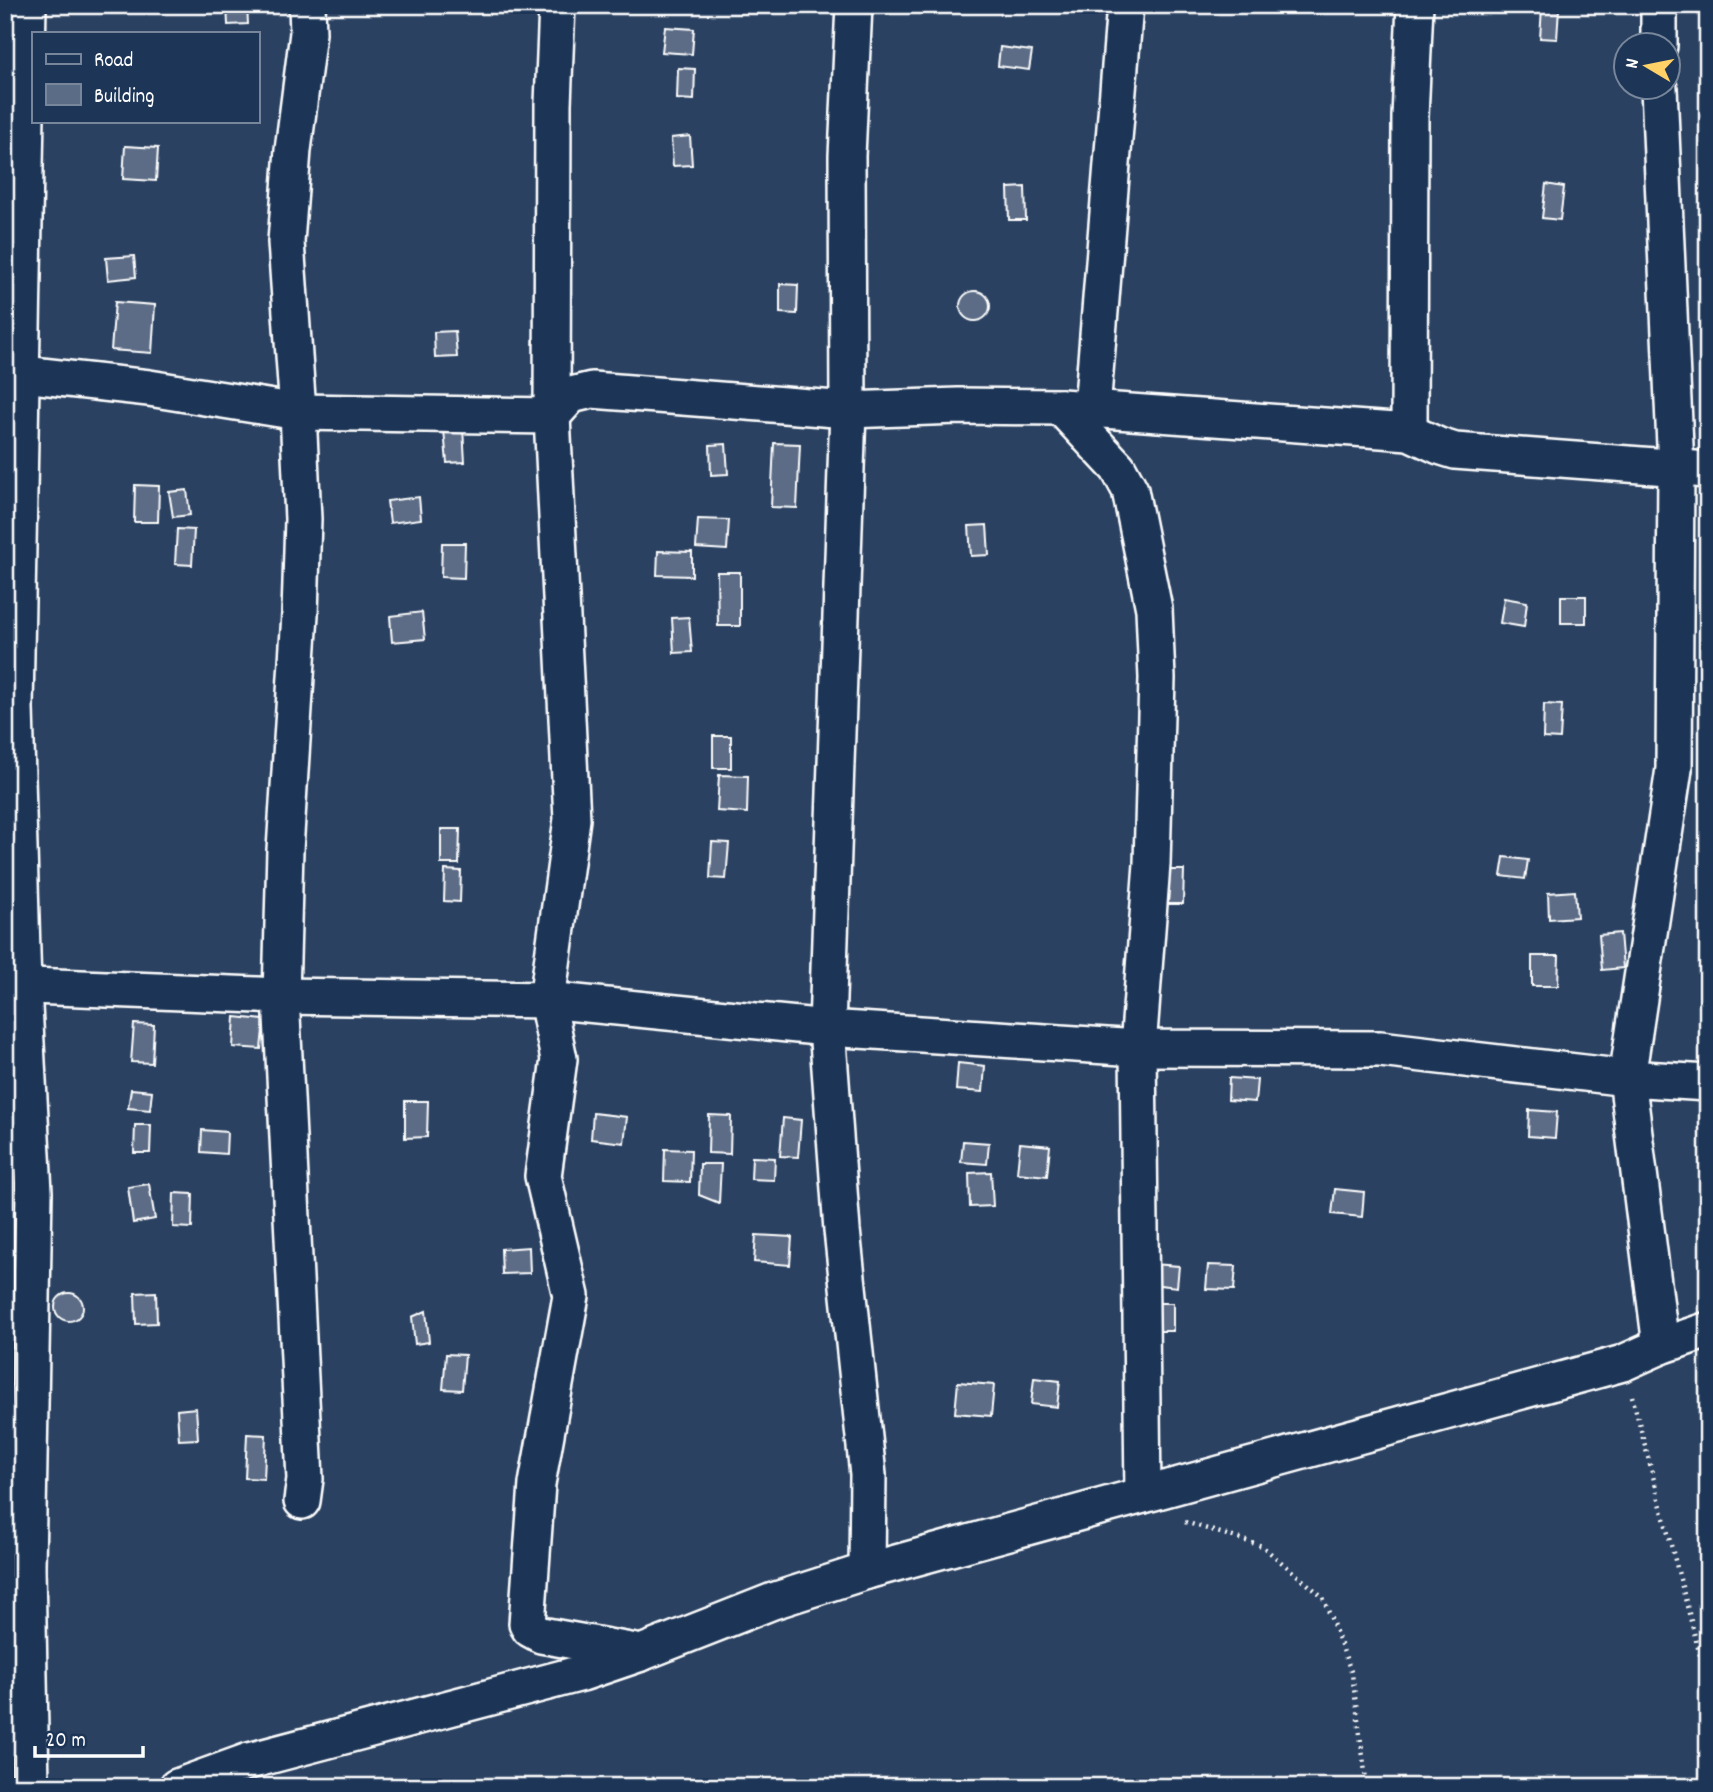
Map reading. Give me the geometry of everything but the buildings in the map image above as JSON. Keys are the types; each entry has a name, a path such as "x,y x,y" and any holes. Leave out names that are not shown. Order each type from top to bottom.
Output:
{"street":[{"path":"28,5 13,373 14,986 34,1192 16,1565 31,1787"},
{"path":"302,1501 305,1479 281,996 285,850 300,614 303,519 286,242 293,150 308,33 307,5"},
{"path":"557,5 553,118 552,416 572,819 547,1000 559,1059 543,1176 571,1296 537,1484 527,1624 541,1635 640,1653"},
{"path":"854,5 847,156 848,410 827,1028 842,1230 868,1475 867,1571"},
{"path":"1125,5 1076,408 1130,490 1154,609 1157,678 1152,864 1138,1048 1143,1495"},
{"path":"1409,432 1410,117 1415,5"},
{"path":"1659,5 1659,32"},
{"path":"1660,102 1692,469 1674,769 1627,1078 1661,1346"},
{"path":"13,373 149,388 298,412 552,416 571,396 592,390 848,410 958,406 1076,408 1409,432 1455,451 1692,469"},
{"path":"14,986 281,996 547,1000 827,1028 1138,1048 1380,1049 1627,1078 1708,1083"},
{"path":"177,1787 249,1761 582,1672 640,1653 773,1601 867,1571 1623,1363 1708,1330"}],"path":[{"path":"1623,1363 1708,1686"},
{"path":"1184,1521 1262,1546 1323,1597 1352,1674 1367,1787"}]}
